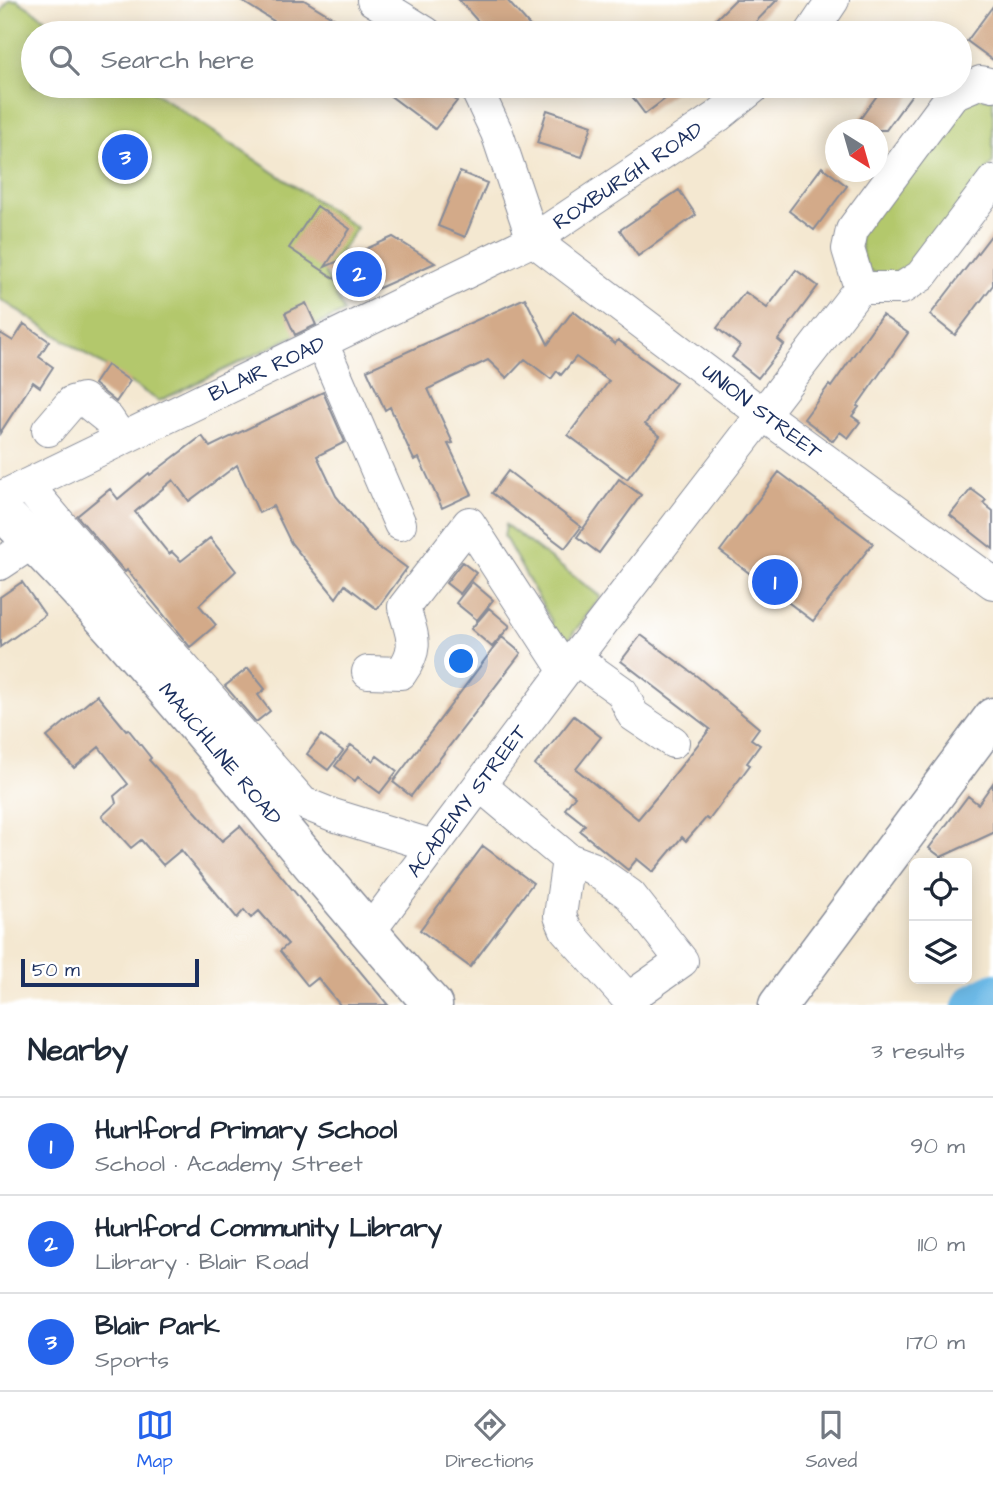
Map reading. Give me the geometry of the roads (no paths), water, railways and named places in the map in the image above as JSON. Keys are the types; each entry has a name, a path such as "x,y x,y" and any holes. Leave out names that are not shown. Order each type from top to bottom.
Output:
{"main road":[{"name":"MAUCHLINE ROAD","path":"0,510 128,644 433,1005"},
{"path":"778,1005 993,717"}],"street":[{"path":"373,0 407,21"},
{"path":"819,21 833,0"},
{"path":"972,86 981,82 993,85"},
{"path":"480,98 496,133 533,240"},
{"name":"ROXBURGH ROAD","path":"533,240 718,116 740,98"},
{"path":"950,98 852,230 848,249 860,288 902,288 922,276 993,181"},
{"name":"BLAIR ROAD","path":"14,491 533,240"},
{"name":"UNION STREET","path":"533,240 764,415 993,583"},
{"name":"ACADEMY STREET","path":"369,932 860,288"},
{"path":"322,343 400,524"},
{"path":"48,430 72,402 83,400 108,419 121,438"},
{"path":"14,491 132,609 303,803 433,846"},
{"path":"368,672 401,673 413,656 413,642 404,607 470,523 570,665 622,692 633,715 673,742"},
{"path":"0,564 33,542"},
{"path":"480,785 568,859"}],"waterway":[{"path":"974,1005 993,994"}],"place":[{"name":"Blair Park","path":"125,157"},
{"name":"Hurlford Community Library","path":"359,274"},
{"name":"Hurlford Primary School","path":"775,582"}]}
